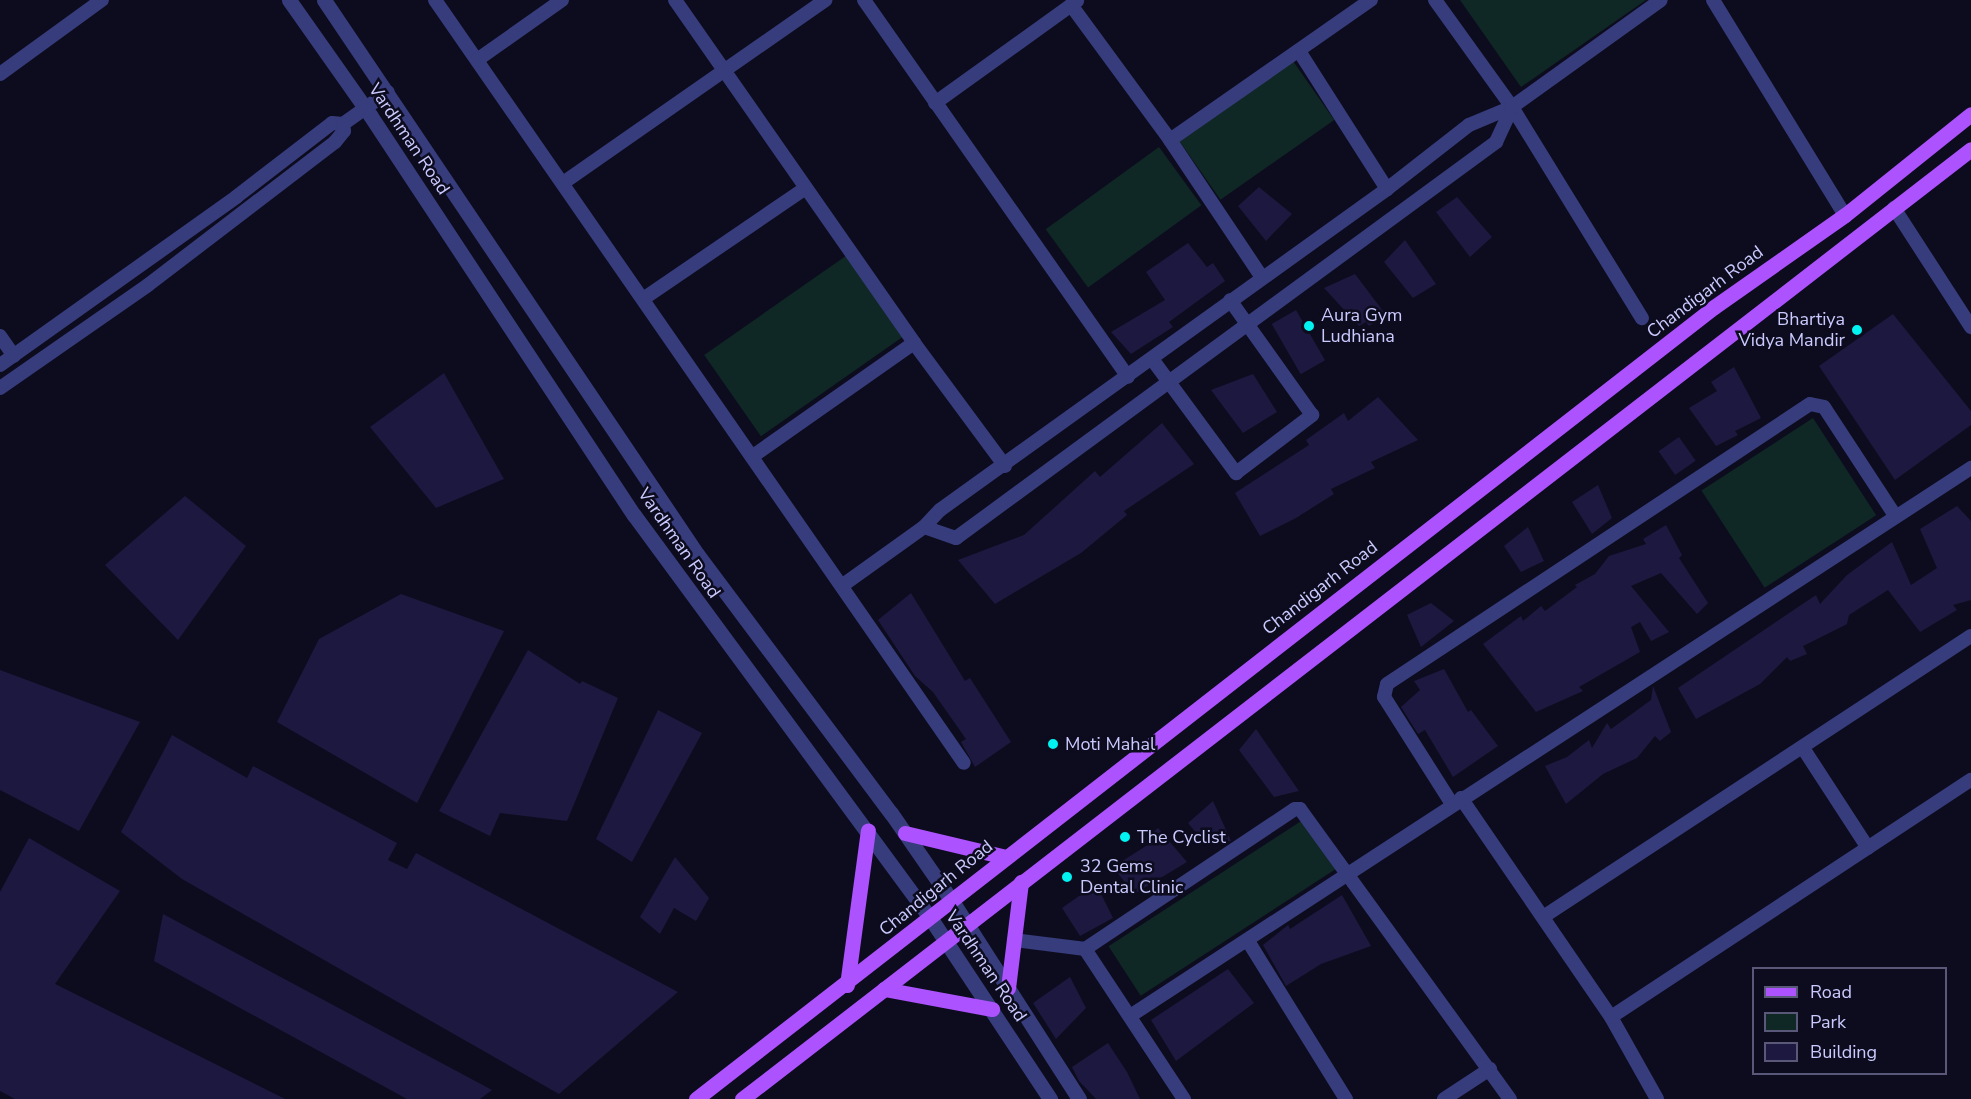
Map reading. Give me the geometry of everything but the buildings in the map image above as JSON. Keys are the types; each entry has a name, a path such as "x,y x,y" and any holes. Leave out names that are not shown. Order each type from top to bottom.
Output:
{"main road":[{"name":"Chandigarh Road","path":"696,1099 847,985 1006,857 1714,307 1845,214 1971,114"},
{"path":"742,1099 1971,149"},
{"path":"847,985 868,830"},
{"path":"905,833 1006,857"},
{"path":"1008,988 1022,882"},
{"path":"884,989 992,1009"}],"street":[{"path":"0,74 102,0"},
{"name":"Vardhman Road","path":"289,0 365,108 634,515 868,830 992,1009 1050,1099"},
{"name":"Vardhman Road","path":"324,0 697,554 905,833 952,901 1079,1099"},
{"path":"435,0 843,585 964,763"},
{"path":"477,60 562,0"},
{"path":"675,0 914,343 1005,466"},
{"path":"563,183 825,0"},
{"path":"864,0 1128,377"},
{"path":"1170,140 1371,0"},
{"path":"1435,0 1512,107 1642,318"},
{"path":"843,585 924,527 940,510 1128,377 1261,276 1387,189 1469,125 1512,107 1661,0"},
{"path":"1713,0 1845,214"},
{"path":"935,103 1074,2 1261,276"},
{"path":"1299,51 1387,189"},
{"path":"0,365 236,197 332,123 343,124 388,93"},
{"path":"924,527 956,538 1496,142 1512,107"},
{"path":"0,388 148,285 326,149 342,136 343,124"},
{"path":"643,299 806,188"},
{"path":"1894,208 1971,327"},
{"path":"1152,358 1236,473 1312,415 1230,300"},
{"path":"0,336 14,356"},
{"path":"753,456 914,343"},
{"path":"1657,1099 1611,1017 1543,917 1384,697 1387,684 1810,404 1824,407 1896,517"},
{"path":"1130,1016 1351,875 1457,801 1971,468"},
{"path":"1543,917 1971,636"},
{"path":"1803,748 1868,848"},
{"path":"1611,1017 1971,780"},
{"path":"1014,940 1085,949 1294,809 1305,811 1510,1099"},
{"path":"1248,941 1346,1099"},
{"path":"1085,949 1184,1099"},
{"path":"1444,1099 1490,1069"}],"green space":[{"path":"1460,0 1646,0 1521,87"},
{"path":"1293,61 1334,120 1220,200 1179,141"},
{"path":"1159,147 1201,205 1088,288 1046,229"},
{"path":"850,253 907,334 761,436 704,355"},
{"path":"1813,418 1876,515 1765,588 1701,490"},
{"path":"1309,816 1341,865 1141,996 1109,946"}],"place":[{"name":"Aura Gym Ludhiana","path":"1309,326"},
{"name":"Bhartiya Vidya Mandir","path":"1857,330"},
{"name":"Moti Mahal","path":"1053,744"},
{"name":"The Cyclist","path":"1125,837"},
{"name":"32 Gems Dental Clinic","path":"1067,877"}]}
